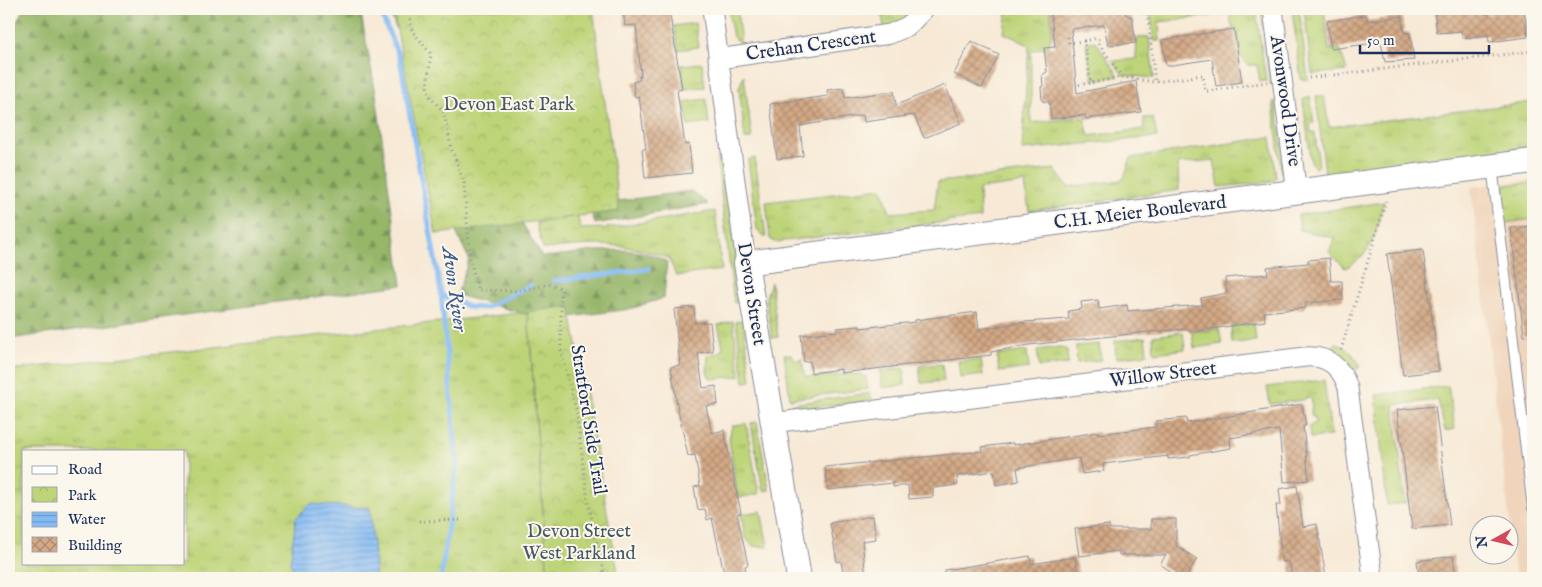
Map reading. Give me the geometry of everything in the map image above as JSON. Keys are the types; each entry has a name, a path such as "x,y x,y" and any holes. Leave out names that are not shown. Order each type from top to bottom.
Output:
{"street":[{"name":"Devon Street","path":"712,9 746,263 771,423 799,578"},
{"name":"Crehan Crescent","path":"718,59 890,34 908,26 924,9"},
{"name":"Avonwood Drive","path":"1273,9 1297,193"},
{"name":"C.H. Meier Boulevard","path":"746,263 1533,161"},
{"name":"Willow Street","path":"771,423 1305,357 1324,359 1334,364"},
{"path":"1334,364 1344,374 1348,388 1373,578"}],"lane":[{"path":"1492,166 1533,508"}],"path":[{"name":"Stratford Side Trail","path":"408,9 412,31 431,54 427,86 431,98 444,112 451,147 464,183 470,259 478,290 516,291 551,284 561,288 561,352 576,409 588,502 605,578"},
{"path":"1147,9 1155,82"},
{"path":"1530,9 1533,34"},
{"path":"1068,37 1069,43 1098,38 1099,44 1122,77"},
{"path":"1084,41 1091,83"},
{"path":"1309,78 1533,51"},
{"path":"1075,85 1122,77 1155,82 1203,75 1205,91 1208,91 1268,82"},
{"path":"1334,364 1344,343 1386,199"},
{"path":"420,522 464,520"}],"shaded area":[{"path":"1533,180 1533,578 1516,578 1514,564 1520,564 1520,514 1509,514 1471,187"}],"green space":[{"path":"25,9 360,9 376,94 402,285 9,339 9,32"},
{"path":"388,9 466,9 513,207 542,257 606,250 639,252 654,256 667,262 664,298 630,309 547,320 457,295 469,259 445,209 400,37"},
{"name":"Devon East Park","path":"393,9 593,9 619,211 436,234"},
{"path":"728,9 737,9 741,44 733,37"},
{"path":"882,9 913,9 907,20 884,29"},
{"path":"1007,9 1050,9 1052,32 1049,46 1031,51 1031,123 1084,117 1089,136 1144,129 1144,118 1153,118 1157,137 1022,150 1029,45 1004,33"},
{"path":"1127,9 1145,9 1146,16 1128,14"},
{"path":"1150,9 1225,9 1226,14 1159,22 1160,41 1154,41"},
{"path":"1229,9 1256,9 1266,81 1260,81 1257,65 1248,65 1240,55 1236,29 1232,28"},
{"path":"1261,9 1268,9 1277,83 1270,84"},
{"path":"1292,9 1299,9 1308,80 1301,79"},
{"path":"1304,9 1324,9 1329,50 1340,49 1347,71 1312,74"},
{"path":"695,23 699,47 678,50 674,26"},
{"path":"1149,37 1154,78 1123,75 1113,61 1136,59 1137,38"},
{"path":"1095,41 1119,76 1093,80 1086,43"},
{"path":"702,63 705,87 684,89 681,65"},
{"path":"744,75 752,139 745,139 739,88"},
{"path":"1310,96 1314,123 1310,124 1311,132 1315,133 1319,166 1316,169 1311,162 1303,100"},
{"path":"1316,96 1324,96 1329,127 1533,102 1533,146 1484,155 1333,175 1325,173"},
{"path":"706,99 709,123 688,126 685,102"},
{"path":"1273,102 1276,102 1286,170 1284,173 1281,172"},
{"path":"1271,137 1276,178 1272,182 1219,187 1214,160 1178,164 1179,190 1029,211 1025,183 979,189 980,218 775,242 770,239 766,202 882,188 890,213 934,210 938,182 1054,169 1068,187 1123,180 1131,158"},
{"path":"724,157 741,302 734,303 717,159"},
{"path":"755,158 765,238 757,229 748,160"},
{"path":"1533,183 1533,219 1504,223 1502,198 1505,185"},
{"path":"691,191 708,204 595,224 589,205"},
{"path":"1384,202 1368,249 1363,256 1345,268 1329,252 1335,238 1300,230 1298,215"},
{"path":"715,211 722,270 676,276 669,258 636,249 621,246 592,245 543,249 536,223 577,216 581,229 607,228"},
{"path":"771,282 778,337 772,338 766,297"},
{"name":"Devon Street West Parkland","path":"570,306 619,578 548,578 528,312"},
{"path":"528,312 548,578 9,578 9,370"},
{"path":"743,320 751,381 744,382 736,321"},
{"path":"733,321 740,376 711,379 707,373 708,355 721,352 723,347 718,325"},
{"path":"1254,324 1256,341 1232,343 1231,326"},
{"path":"1219,329 1222,344 1194,348 1192,332"},
{"path":"1183,332 1185,349 1154,353 1153,336"},
{"path":"1145,337 1147,354 1116,358 1115,341"},
{"path":"1335,342 1351,352 1361,366 1356,370 1333,348"},
{"path":"1099,344 1101,360 1077,363 1076,346"},
{"path":"1060,347 1067,350 1068,364 1039,367 1037,350"},
{"path":"1027,351 1029,368 999,372 997,355"},
{"path":"784,354 792,354 795,361 802,359 805,377 861,374 866,377 868,389 790,399"},
{"path":"981,359 983,375 960,378 958,361"},
{"path":"942,364 944,381 921,383 919,366"},
{"path":"904,368 905,385 882,388 880,371"},
{"path":"1324,380 1331,436 1310,438 1309,427 1316,422 1311,414 1312,400 1308,397 1303,400 1270,404 1267,387"},
{"path":"1448,386 1455,429 1445,431 1438,400 1394,405 1405,503 1387,505 1376,395"},
{"path":"870,393 872,400 808,408 791,406 791,404"},
{"path":"757,422 769,490 763,491 751,423"},
{"path":"746,423 759,494 738,498 729,439 732,426"},
{"path":"761,511 768,547 753,546 745,538 741,514"}],"water":[{"path":"310,504 370,508 376,578 299,578 290,563 296,518"}],"building":[{"path":"623,9 669,9 682,89 677,90 685,145 689,144 692,173 645,178 642,149 646,149 639,96 635,97 633,82 640,80 639,76 641,76 636,25 625,26"},
{"path":"1050,9 1125,9 1126,15 1132,17 1136,43 1108,45 1104,25 1071,29 1077,93 1136,81 1141,112 1086,119 1085,115 1051,119 1049,102 1042,101 1041,87 1043,86 1042,75 1047,72 1044,48 1055,47"},
{"path":"1434,9 1485,9 1485,14 1524,10 1528,37 1489,42 1488,35 1463,38 1461,31 1437,33"},
{"path":"1366,15 1368,21 1402,16 1404,32 1410,33 1414,60 1385,62 1381,42 1331,49 1327,21"},
{"path":"1234,29 1242,82 1216,86 1212,59 1166,66 1162,40"},
{"path":"971,41 999,55 982,88 954,74"},
{"path":"945,85 961,123 924,138 914,115 864,122 863,115 800,126 803,156 777,159 770,104 828,96 827,90 843,88 845,98 894,91 896,105"},
{"path":"1533,226 1533,335 1524,336 1511,228"},
{"path":"1423,250 1439,371 1403,375 1387,254"},
{"path":"1329,258 1331,281 1342,281 1343,300 1305,303 1306,308 1264,312 1265,321 1190,332 1189,329 1149,332 1029,345 991,352 991,355 841,373 841,369 811,373 810,361 804,362 801,335 837,331 837,328 860,326 860,328 915,322 915,320 977,312 979,329 1025,322 1069,319 1068,311 1082,309 1081,302 1098,300 1099,309 1127,305 1128,311 1202,305 1201,298 1227,293 1225,278 1268,274 1267,267 1308,263 1308,260"},
{"path":"694,307 695,323 710,322 713,351 698,353 703,388 716,386 718,404 706,406 712,433 724,430 741,513 737,514 748,565 745,566 747,578 725,578 712,518 707,520 705,509 698,510 694,487 700,486 695,455 688,456 678,410 671,367 680,365 674,309"},
{"path":"1302,404 1306,426 1303,426 1309,480 1284,482 1279,430 1230,438 1231,448 1190,455 1190,457 1168,459 1168,456 1103,464 1104,471 1082,474 1079,458 1017,468 1019,481 996,485 994,471 957,476 958,485 933,488 933,497 909,499 908,485 893,487 893,483 828,490 825,467 983,451 982,447 1013,443 1013,445 1098,432 1098,434 1156,427 1156,421 1186,418 1187,423"},
{"path":"1435,406 1450,525 1412,529 1397,410"},
{"path":"1297,486 1303,527 1317,524 1326,578 1292,578 1289,561 1282,562 1276,505 1281,505 1279,489"},
{"path":"873,516 876,539 862,541 866,578 844,578 841,561 837,562 830,523"},
{"path":"1151,519 1176,519 1176,546 1197,559 1185,578 1170,578 1170,571 1160,564 1166,555 1119,555 1119,551 1079,556 1075,529 1109,525 1110,529 1151,529"},
{"path":"1030,556 1031,564 1075,557 1079,578 945,578 945,570"},
{"path":"1453,556 1456,578 1419,578 1417,561"}],"waterway":[{"name":"Avon River","path":"379,9 400,59 441,293 457,461 441,578"},
{"path":"553,281 649,269"},
{"path":"441,295 469,307 485,308 531,285"}]}
